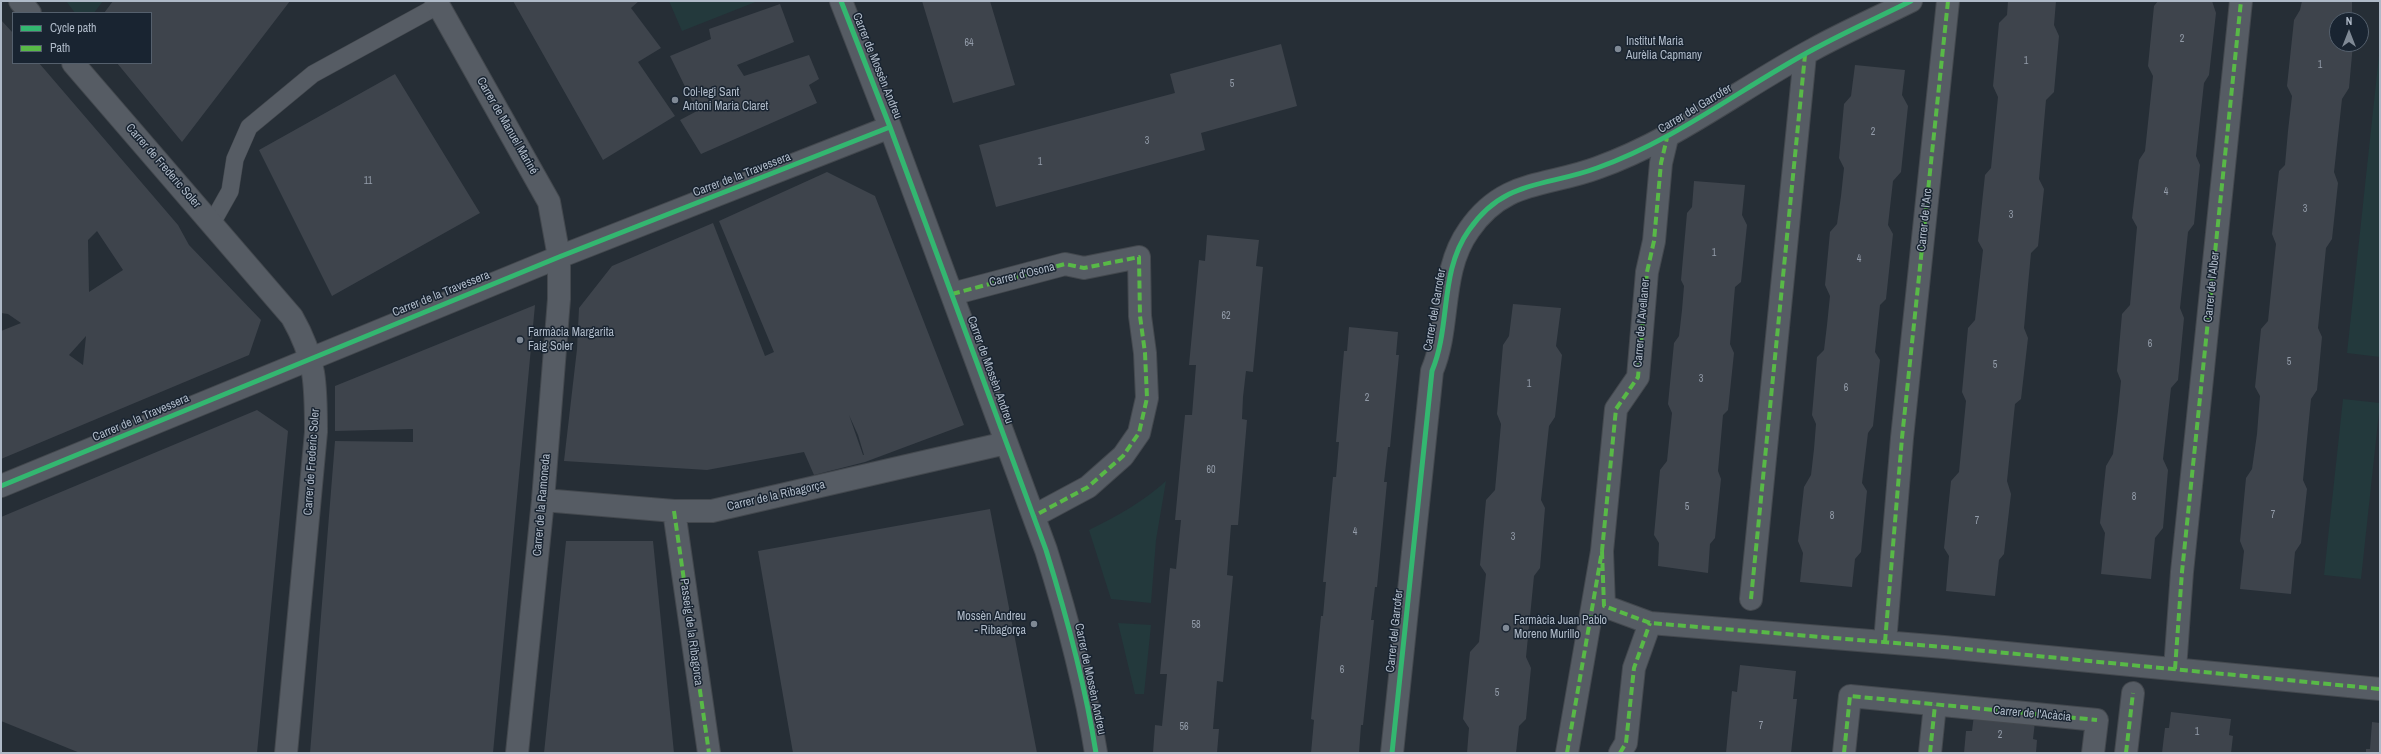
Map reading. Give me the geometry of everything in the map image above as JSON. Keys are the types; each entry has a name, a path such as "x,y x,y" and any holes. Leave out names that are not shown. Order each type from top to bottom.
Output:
{"street":[{"path":"20,1 29,12"},
{"name":"Carrer de Mossèn Andreu","path":"840,1 890,127 1006,444 1034,516 1065,610 1080,669 1096,753"},
{"name":"Carrer del Garrofer","path":"1392,753 1432,371 1437,358 1446,291 1459,246 1468,230 1481,214 1497,200 1515,190 1596,169 1667,138 1805,54 1911,1"},
{"name":"Carrer de l'Arc","path":"1885,642 1902,438 1948,1"},
{"name":"Carrer de l'Alber","path":"2175,669 2182,572 2241,1"},
{"name":"Carrer de Manuel Mariné","path":"437,3 549,202 559,257"},
{"path":"1751,599 1805,54"},
{"name":"Carrer de Frederic Soler","path":"74,64 212,223 292,318 311,358 316,392 316,432 286,753"},
{"name":"Carrer de la Travessera","path":"1,486 559,257 890,127"},
{"name":"Carrer de l'Avellaner","path":"1602,551 1616,409 1638,377 1647,272 1654,241 1661,163 1667,138"},
{"name":"Carrer de la Ramoneda","path":"517,753 543,500 558,299 559,257"},
{"name":"Carrer d'Osona","path":"952,294 1065,264 1084,268 1139,257 1140,316 1145,353 1147,398 1139,433 1123,456 1088,487 1034,516"},
{"name":"Carrer de la Ribagorça","path":"543,500 674,511 712,511 1006,444"},
{"name":"Passeig de la Ribagorca","path":"674,511 709,753"},
{"path":"1602,551 1604,606 1650,623 1885,642 2380,689"},
{"path":"1568,753 1602,551"},
{"path":"1620,753 1626,743 1634,668 1650,623"},
{"path":"2126,753 2133,693"},
{"name":"Carrer de l'Acàcia","path":"1844,753 1850,696 2097,720 2094,753"},
{"path":"1930,753 1935,704"}],"lane":[{"path":"212,223 230,191 235,159 249,127 313,74 437,3"}],"green space":[{"path":"66,1 103,1 95,12 74,12"},
{"path":"669,1 758,1 682,31"},
{"path":"2380,46 2380,357 2347,353"},
{"path":"2343,399 2380,403 2361,579 2324,575"},
{"path":"1166,481 1156,540 1151,603 1111,599 1089,530 1148,496"},
{"path":"1118,623 1151,625 1144,694 1135,694"}],"building":[{"path":"113,1 290,1 182,142 118,64 152,64 152,12 105,12"},
{"path":"513,1 639,1 631,8 661,48 638,62 675,116 603,160"},
{"path":"922,1 990,1 1015,85 953,103"},
{"path":"2008,1 2056,1 2054,25 2059,36 2054,92 2046,100 2039,179 2044,189 2038,246 2031,253 2024,328 2028,338 2021,399 2015,404 2007,481 2011,494 2004,554 1999,560 1995,596 1946,591 1949,556 1944,548 1951,481 1959,472 1966,401 1962,392 1968,328 1975,320 1983,250 1978,241 1985,175 1991,168 1998,97 1993,86 1999,23 2007,15"},
{"path":"2158,1 2212,1 2216,13 2209,75 2204,83 2196,156 2200,165 2194,224 2188,232 2180,308 2184,318 2178,380 2171,388 2163,459 2168,470 2163,528 2155,538 2151,579 2101,574 2105,533 2100,523 2106,466 2113,454 2118,411 2121,381 2117,371 2122,314 2130,305 2137,227 2132,218 2139,160 2145,151 2153,76 2148,66 2154,6"},
{"path":"2302,1 2352,1 2352,12 2329,12 2329,52 2352,52 2349,88 2342,99 2334,172 2338,183 2332,239 2326,248 2318,328 2322,337 2317,390 2311,399 2303,480 2307,489 2301,543 2295,552 2291,594 2240,589 2244,551 2240,541 2246,478 2252,469 2257,434 2260,396 2255,387 2261,329 2268,321 2276,244 2272,234 2279,171 2285,165 2292,96 2287,86 2294,20 2300,10"},
{"path":"780,4 794,42 737,65 744,76 809,55 819,79 809,85 817,103 701,154 680,120 697,111 670,56 711,39 709,29"},
{"path":"1,20 12,32 12,64 40,64 178,225 189,245 261,320 249,355 1,459 1,331 21,323 8,314 1,313","holes":["97,231 123,270 89,292 88,240","86,336 83,365 69,355"]},
{"path":"1281,44 1297,106 1201,133 1205,150 996,207 979,145 1175,93 1170,74"},
{"path":"1855,65 1905,70 1902,95 1908,106 1901,172 1893,181 1888,225 1893,234 1886,299 1880,305 1875,352 1880,360 1873,426 1868,433 1862,483 1867,491 1861,552 1855,559 1852,587 1800,582 1803,553 1798,541 1804,487 1811,475 1814,449 1816,424 1812,415 1817,357 1824,350 1827,325 1830,296 1825,285 1830,232 1837,224 1844,168 1839,158 1844,104 1851,96"},
{"path":"395,74 480,213 332,296 259,150"},
{"path":"827,172 875,196 964,425 865,462 814,475 804,452 707,470 564,461 577,349 579,308 612,266 713,223 765,356 774,352 719,221","holes":["849,415 858,435 864,455"]},
{"path":"1694,181 1745,185 1742,215 1747,225 1741,282 1735,287 1730,344 1734,353 1728,410 1723,415 1718,471 1721,479 1715,538 1710,544 1708,573 1658,566 1659,543 1654,535 1660,470 1667,461 1672,413 1668,404 1674,343 1679,336 1682,310 1684,286 1681,280 1687,213 1692,207"},
{"path":"1207,235 1259,240 1256,266 1263,267 1253,372 1246,371 1243,397 1242,419 1247,420 1238,525 1231,525 1227,575 1233,576 1223,682 1217,681 1213,729 1219,729 1217,753 1153,753 1155,725 1162,726 1167,674 1160,674 1170,568 1176,569 1181,520 1175,520 1185,415 1192,415 1196,365 1189,365 1199,260 1205,261"},
{"path":"1513,304 1561,308 1556,346 1562,355 1555,417 1549,426 1541,500 1545,508 1540,568 1534,576 1526,657 1531,668 1526,719 1519,726 1516,753 1467,753 1469,728 1463,719 1470,652 1479,642 1486,574 1480,565 1486,500 1495,490 1501,424 1497,414 1503,345 1509,336"},
{"path":"535,305 493,753 310,753 335,441 413,442 413,429 335,431 335,386"},
{"path":"1349,327 1398,332 1396,355 1399,355 1390,447 1388,447 1384,482 1387,482 1377,587 1375,587 1371,620 1374,620 1359,753 1311,753 1314,720 1311,719 1321,616 1323,616 1326,582 1323,582 1333,477 1336,477 1339,442 1336,442 1344,351 1347,351"},
{"path":"257,410 288,431 257,753 80,753 1,721 1,517"},
{"path":"990,509 1037,753 793,753 758,551"},
{"path":"566,541 653,541 674,753 544,753"},
{"path":"1740,665 1796,671 1793,699 1797,699 1791,753 1726,753 1732,691 1737,692"},
{"path":"2171,712 2231,719 2229,735 2233,736 2231,753 2162,753 2165,728 2169,728"},
{"path":"1974,715 2035,722 2033,739 2037,740 2036,753 1964,753 1966,731 1972,731"},
{"path":"2372,722 2380,723 2380,753 2366,753 2366,749 2370,749"}],"marked path":[{"path":"1885,642 1902,438 1948,1"},
{"path":"2175,669 2182,572 2241,1"},
{"path":"1751,599 1805,55"},
{"path":"1567,753 1602,551 1616,409 1638,377 1647,272 1654,241 1661,163 1667,138"},
{"path":"952,294 1065,264 1084,268 1139,257 1140,316 1145,353 1147,398 1139,433 1123,456 1088,487 1034,516"},
{"path":"674,511 709,753"},
{"path":"1602,551 1604,606 1650,623 1944,647 2380,689"},
{"path":"1620,753 1626,743 1634,668 1650,623"},
{"path":"2126,753 2133,693"},
{"path":"1844,753 1850,696 2097,720"},
{"path":"1930,753 1935,705"}],"cycle path":[{"path":"841,1 890,127 1046,550 1075,651 1092,727 1096,753"},
{"path":"1392,753 1432,371 1442,336 1449,281 1453,263 1469,230 1482,213 1497,201 1511,193 1527,187 1597,168 1654,143 1708,113 1814,49 1911,1"},
{"path":"1,486 559,257 890,127"}],"place":[{"name":"Institut Maria Aurèlia Capmany","path":"1618,49"},
{"name":"Col·legi Sant Antoni Maria Claret","path":"675,100"},
{"name":"Farmàcia Margarita Faig Soler","path":"520,340"},
{"name":"Mossèn Andreu - Ribagorça","path":"1034,624"},
{"name":"Farmàcia Juan Pablo Moreno Murillo","path":"1506,628"}]}
